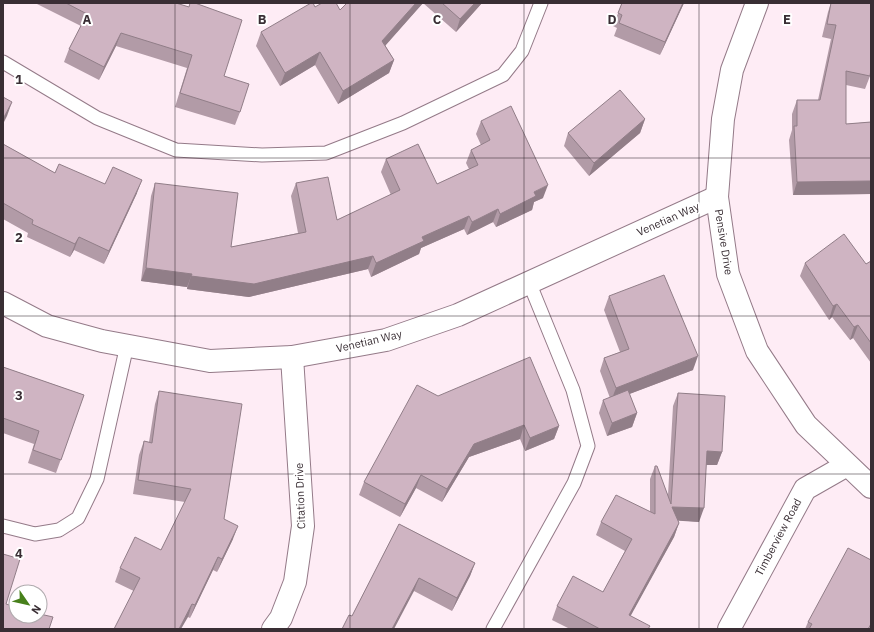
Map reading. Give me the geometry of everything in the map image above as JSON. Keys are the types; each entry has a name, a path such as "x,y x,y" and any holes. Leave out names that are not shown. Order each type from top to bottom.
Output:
{"street":[{"name":"Pensive Drive","path":"757,3 732,70 723,119 717,197 728,274 757,351 806,425 871,487"},
{"name":"Venetian Way","path":"3,303 47,326 102,341 210,361 292,357 386,340 458,315 717,197"},
{"name":"Citation Drive","path":"273,629 281,618 295,582 303,526 292,357"},
{"name":"Timberview Road","path":"729,629 805,489 847,465"}],"lane":[{"path":"3,62 97,118 176,150 262,155 326,154 403,123 503,75 522,51 541,3"},
{"path":"493,629 574,483 588,446 573,390 529,282"},
{"path":"3,526 35,534 58,530 78,518 97,479 128,345"}],"building":[{"path":"66,3 176,3 189,7 190,3 195,3 242,20 224,76 249,84 240,112 180,93 192,55 121,33 104,67 69,49 87,14"},
{"path":"313,3 315,7 322,3 336,3 340,10 347,3 416,3 382,41 394,60 343,91 320,52 285,73 261,32"},
{"path":"442,3 475,3 460,19"},
{"path":"622,3 683,3 665,42 619,23 622,15 618,13"},
{"path":"831,3 871,3 870,76 846,71 846,124 871,122 871,181 797,182 794,126 797,126 797,100 820,100 836,25 827,24"},
{"path":"620,90 645,119 594,163 568,133"},
{"path":"3,97 12,102 3,119"},
{"path":"511,106 548,185 534,192 536,196 500,214 498,209 472,222 469,216 422,237 424,241 376,263 373,256 254,284 191,276 192,274 146,268 155,183 238,193 231,247 306,232 296,183 328,177 337,220 400,190 386,159 418,144 437,184 478,165 471,150 490,140 481,121"},
{"path":"3,144 55,173 59,164 105,184 113,167 142,180 109,251 79,237 75,244 32,224 33,220 3,203"},
{"path":"844,234 866,264 871,261 871,343 858,325 854,327 837,304 833,306 805,263"},
{"path":"664,275 698,356 616,388 604,358 629,349 609,296"},
{"path":"530,357 559,426 530,438 524,425 474,444 447,489 421,475 405,504 364,482 417,385 438,396"},
{"path":"3,367 84,395 61,460 33,450 39,431 3,418"},
{"path":"628,390 637,413 612,423 603,400"},
{"path":"159,391 242,404 224,519 238,526 222,559 218,557 195,605 192,604 179,629 114,629 140,578 120,568 135,537 161,550 191,489 138,480 144,441 152,443"},
{"path":"678,393 725,396 722,452 707,451 704,508 672,507 679,523 629,615 650,626 648,629 600,629 557,606 573,576 603,592 632,539 601,522 616,495 655,514 655,466 657,466 671,504"},
{"path":"399,524 475,563 457,598 419,578 392,629 342,629 349,615 352,616"},
{"path":"848,548 871,560 871,624 868,629 809,629 812,624 808,622"},
{"path":"3,554 20,559 12,584 8,584 8,598 6,604 8,605 8,624 48,624 48,616 53,617 49,629 3,629"}]}
